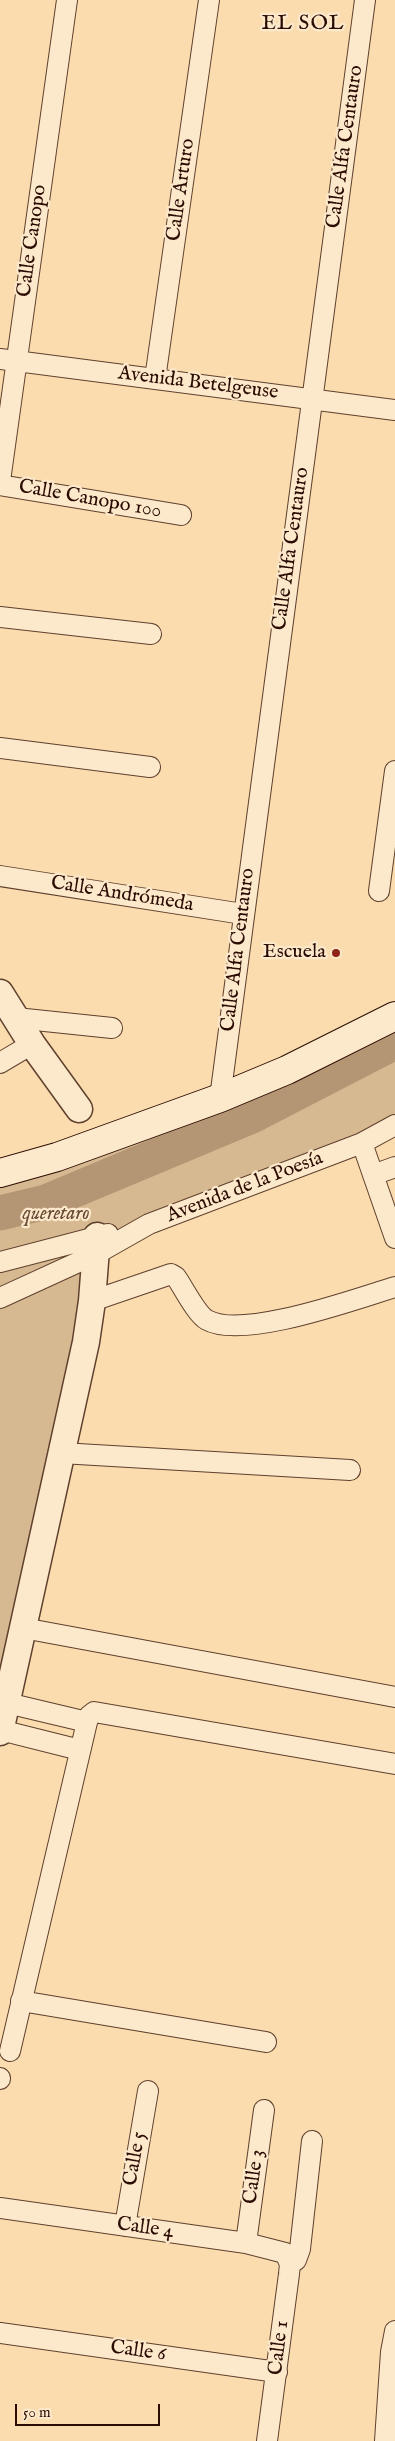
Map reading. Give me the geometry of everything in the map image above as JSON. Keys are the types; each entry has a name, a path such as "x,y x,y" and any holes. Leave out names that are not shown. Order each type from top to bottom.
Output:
{"main road":[{"path":"0,1173 57,1157 220,1098 287,1070 395,1016"}],"street":[{"name":"Calle Canopo","path":"0,483 8,360 67,0"},
{"name":"Calle Arturo","path":"154,380 209,0"},
{"name":"Calle Alfa Centauro","path":"220,1098 365,0"},
{"name":"Avenida Betelgeuse","path":"8,360 395,410"},
{"name":"Calle Canopo 100","path":"0,483 180,515"},
{"path":"0,618 151,634"},
{"path":"0,748 150,768"},
{"path":"379,891 395,771"},
{"name":"Calle Andrómeda","path":"0,876 243,914"},
{"path":"0,993 32,1044 79,1109"},
{"path":"16,1018 112,1028"},
{"path":"0,1063 32,1044"},
{"name":"Avenida de la Poesía","path":"97,1245 362,1143 395,1125"},
{"path":"362,1143 395,1238"},
{"path":"373,1175 395,1168"},
{"path":"0,1262 97,1245"},
{"path":"0,1298 97,1245"},
{"path":"80,1750 0,1731 86,1342 97,1245"},
{"path":"92,1301 171,1274 176,1277 204,1319 217,1324 236,1326 292,1318 395,1287"},
{"path":"61,1453 350,1470"},
{"path":"23,1628 395,1697"},
{"path":"7,1702 87,1722"},
{"path":"10,2051 88,1716 94,1712 103,1712 395,1764"},
{"path":"21,2002 266,2042"},
{"name":"Calle 5","path":"125,2226 148,2091"},
{"name":"Calle 3","path":"246,2243 264,2110"},
{"path":"289,2260 296,2260 300,2249 312,2141"},
{"name":"Calle 4","path":"0,2208 246,2243 282,2251 289,2260"},
{"name":"Calle 1","path":"267,2441 277,2372 289,2260"},
{"path":"385,2441 391,2352 395,2331"},
{"name":"Calle 6","path":"0,2332 277,2372"}],"green space":[{"name":"queretaro","path":"395,1016 395,1121 96,1254 0,1731 0,1173"}],"waterway":[{"path":"0,1213 46,1202 254,1115 395,1042"}],"place":[{"name":"Escuela","path":"336,953"}],"district":[{"name":"EL SOL","path":"303,25"}]}
